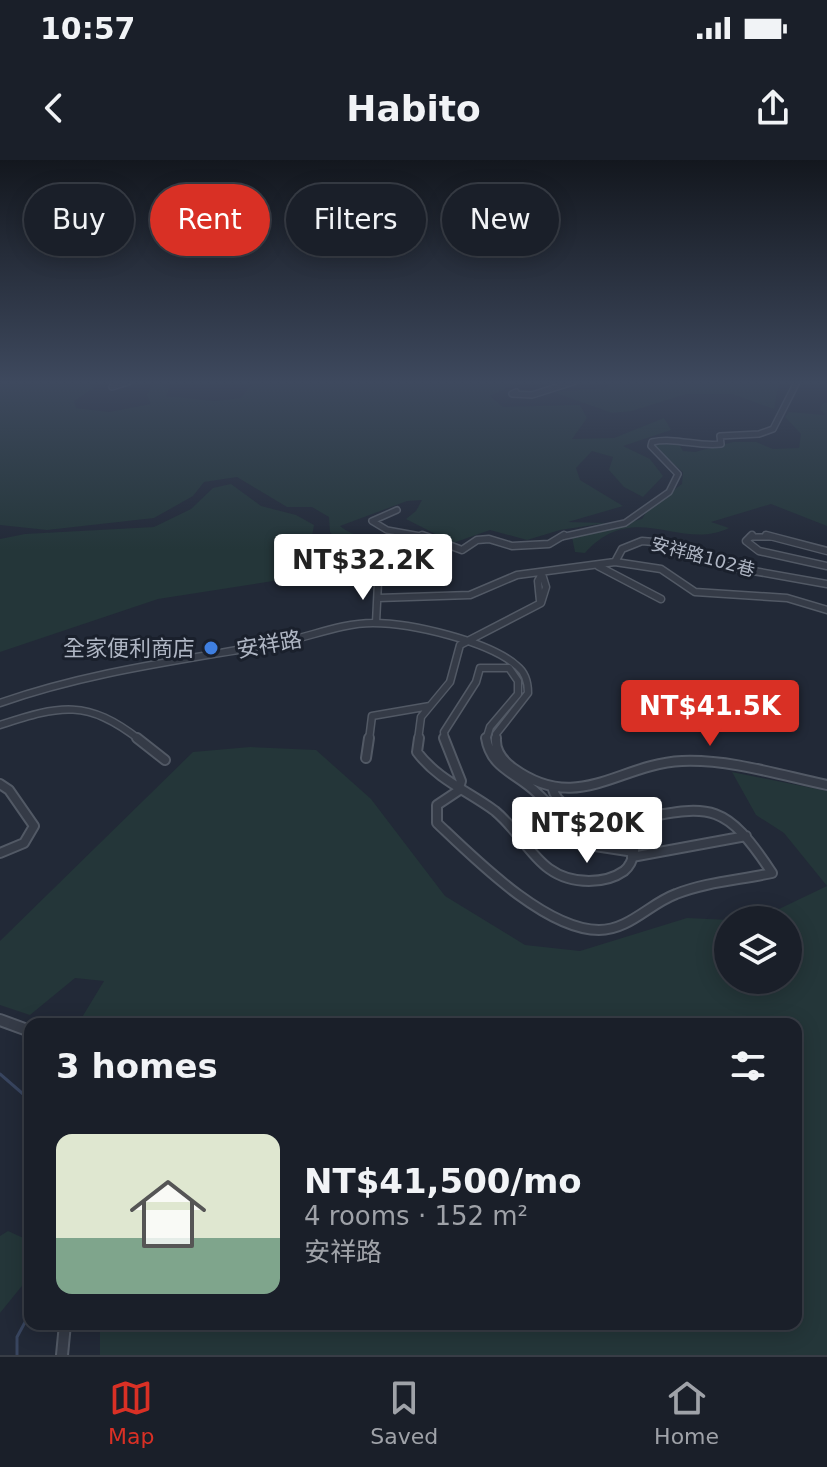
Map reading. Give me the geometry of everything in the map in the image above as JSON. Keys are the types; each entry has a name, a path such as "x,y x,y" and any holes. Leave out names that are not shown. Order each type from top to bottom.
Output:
{"street":[{"path":"397,510 374,519 374,523 387,532 411,532 458,550 471,546 477,540 489,539 512,546 549,544 568,533 625,523 669,492 678,474 651,446 652,442 671,438"},
{"path":"677,438 710,446 721,444 720,438"},
{"name":"安祥路102巷","path":"827,551 765,535 752,535 746,541 759,551 827,566"},
{"name":"安祥路102巷","path":"378,598 470,595 517,575 615,562 629,544 666,543 720,565 827,584"},
{"path":"615,562 661,569 695,592 787,598 827,610"},
{"path":"598,566 609,577 645,587 661,599"},
{"path":"542,574 553,579"},
{"path":"542,574 546,587 541,603 463,641 450,682 421,717 417,752 432,773 492,810 515,829 541,870 564,880 590,881 615,876 629,866 634,833 624,821 601,812 565,808 555,799 552,787"},
{"path":"376,623 378,582"},
{"name":"安祥路","path":"0,703 129,666 264,646 376,623 463,641 503,654 526,676 525,701 496,734 495,747 512,767 552,787 581,791 648,767 684,761 827,785"},
{"path":"624,821 707,810 727,817 746,836 772,873 677,893 636,919 609,928 584,928 505,885 437,823 437,805 458,791 461,781 445,747 445,728 474,686 480,668 509,668 518,681 518,694 486,737 492,759 537,792 561,823 569,842 633,855 746,836"},
{"path":"366,758 372,716 430,706"},
{"path":"0,725 41,712 89,708 107,714 165,760"},
{"path":"0,784 9,790 34,826 24,843 0,853"},
{"path":"0,1020 24,1029"},
{"path":"62,1355 64,1330"}],"shaded area":[{"path":"0,438 648,438 623,446 650,459 663,476 643,497 624,487 609,470 613,457 592,451 576,468 580,480 623,506 568,522 606,523 560,530 527,540 490,530 453,543 406,519 416,511 422,500 407,501 340,526 361,536 409,541 432,554 412,567 404,557 353,559 330,532 329,517 312,507 287,507 237,477 204,482 193,496 154,518 47,530 0,525"},
{"path":"800,438 827,438 827,526 771,504 711,522 729,528 711,534 639,527 621,529 603,537 585,553 575,552 572,537 642,519 649,508 682,484 683,472 655,448 656,444 676,439 683,451 695,452 733,442 756,442 773,449 799,448"},
{"path":"231,484 261,506 296,515 314,525 310,548 273,581 158,599 0,652 0,539 25,534 154,527 191,509 213,488"},
{"path":"250,747 316,750 371,799 445,896 525,945 580,951 687,918 714,919 714,994 802,994 802,906 785,906 827,886 827,1355 100,1355 100,1330 802,1330 802,1018 82,1018 104,981 75,978 30,1015 0,1005 0,941 193,752"},
{"path":"732,772 827,791 827,886 784,833 756,815"},
{"path":"8,1231 24,1238 24,1283 0,1313 0,1236"}],"waterway":[{"path":"0,1074 24,1095"},
{"path":"17,1355 17,1337 24,1324"}],"place":[{"name":"全家便利商店","path":"211,648"}]}
